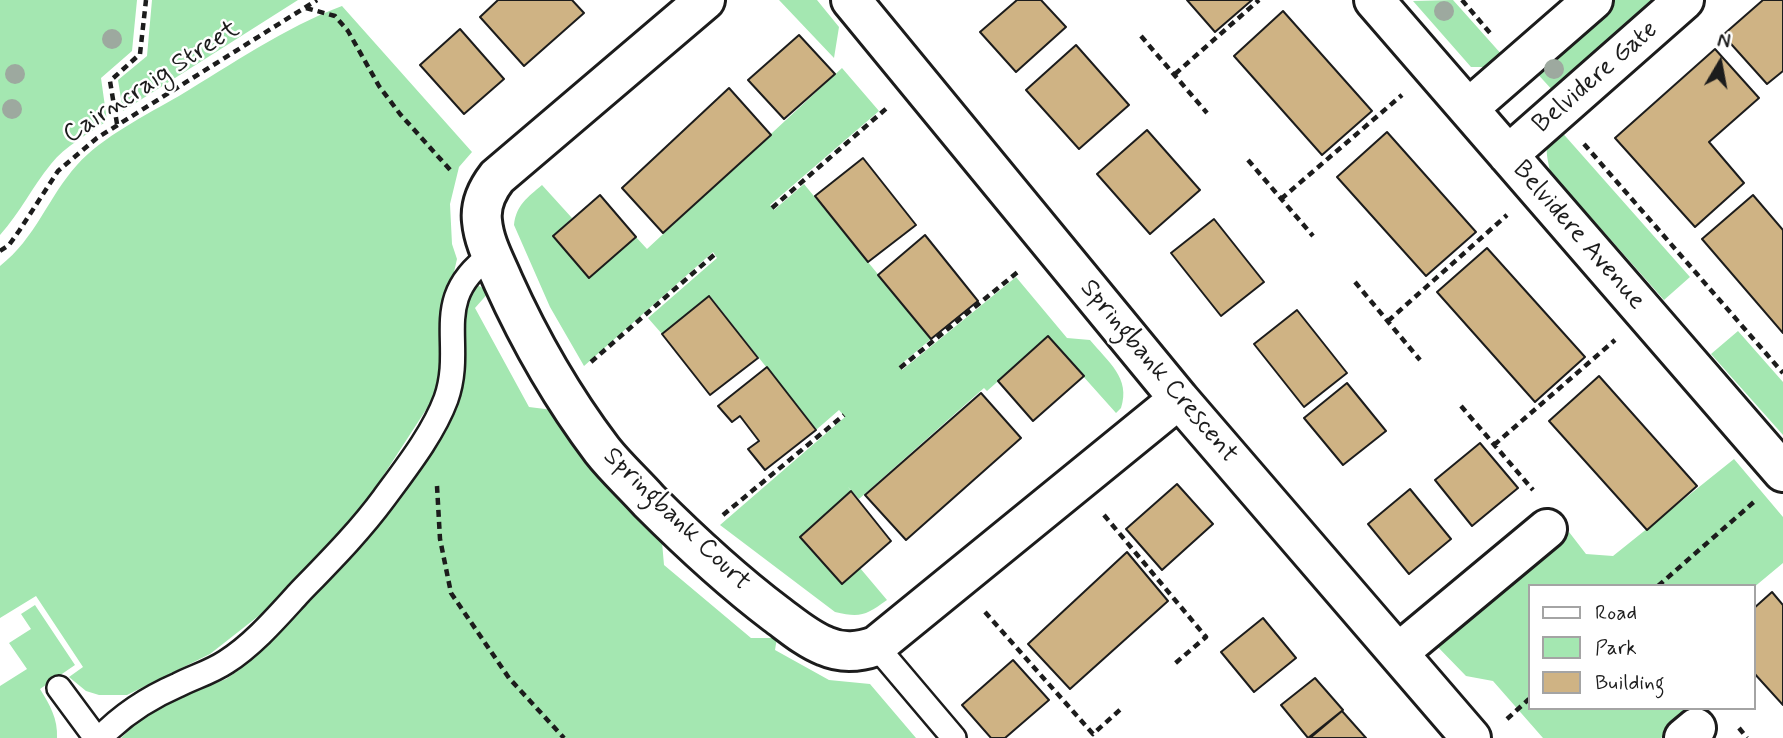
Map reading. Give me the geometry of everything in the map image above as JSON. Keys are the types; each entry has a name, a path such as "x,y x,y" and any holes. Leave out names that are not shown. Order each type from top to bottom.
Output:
{"street":[{"path":"484,200 497,177 705,0"},
{"name":"Springbank Crescent","path":"852,0 1179,399 1471,738"},
{"name":"Belvidere Avenue","path":"1374,0 1645,314 1773,483"},
{"path":"1469,108 1593,0"},
{"name":"Belvidere Gate","path":"1508,155 1684,0"},
{"name":"Springbank Court","path":"484,200 481,220 491,255 541,359 604,452 691,542 764,604 824,646 845,652 862,651 876,646"},
{"path":"876,646 1179,399"},
{"path":"1398,653 1542,512"}],"lane":[{"path":"59,688 98,738 145,701 228,661 265,629 352,539 384,498 438,419 451,377 451,320 456,298 467,276 491,255"},
{"path":"876,646 954,738"}],"path":[{"path":"117,125 110,80 141,54 146,0"},
{"name":"Cairncraig Street","path":"0,251 19,231 58,171 97,138 317,0"},
{"path":"1175,74 1259,0"},
{"path":"1462,0 1518,65"},
{"path":"305,8 335,16 348,31 379,86 400,114 437,157 484,200"},
{"path":"1141,36 1207,113"},
{"path":"1281,199 1433,68"},
{"path":"772,208 918,81"},
{"path":"1556,113 1783,373"},
{"path":"1248,160 1313,236"},
{"path":"1388,321 1537,189"},
{"path":"901,368 1052,244"},
{"path":"560,389 715,254"},
{"path":"1355,282 1420,360"},
{"path":"1494,445 1645,314"},
{"path":"1461,406 1494,445 1542,512"},
{"path":"691,542 844,415"},
{"path":"436,475 440,539 451,593 509,678 564,738"},
{"path":"1077,482 1206,637 1172,666"},
{"path":"1660,584 1773,483"},
{"path":"957,581 1093,734 1122,708"}],"green space":[{"path":"0,0 137,0 132,51 101,78 107,121 57,158 0,235"},
{"path":"152,0 298,0 123,111 118,80 147,56"},
{"path":"779,0 817,0 839,27 834,58"},
{"path":"1453,0 1503,56 1491,67 1471,67 1413,1"},
{"path":"1615,0 1660,0 1554,92 1534,70"},
{"path":"342,6 472,152 459,167 450,204 452,244 457,259 445,311 439,383 431,402 374,490 363,512 261,614 210,654 127,695 99,695 86,691 69,677 83,667 36,596 0,618 0,266 33,230 67,177 99,145 259,47"},
{"path":"842,68 879,111 770,205 774,210 804,184 931,339 899,366 902,370 1016,277 1067,338 1090,340 1116,371 1123,388 1121,408 1116,413 1048,337 987,391 984,388 859,499 848,487 851,491 801,537 843,583 860,568 887,600 868,612 857,615 835,612 720,525 845,417 839,410 816,430 710,296 662,334 648,318 717,258 713,252 584,366 550,307 514,225 520,207 542,185 572,218 553,236 588,277 636,237 647,249"},
{"path":"1559,129 1690,277 1664,300 1550,171 1547,148 1550,139"},
{"path":"472,283 490,291 475,308 529,407 553,410 605,479 662,542 664,565 751,638 777,638 775,650 829,680 870,684 916,738 121,738 141,718 178,698 226,679 239,670 364,544 387,516 411,472 441,434 459,398 462,378 460,307 469,298"},
{"path":"1738,331 1783,382 1783,435 1711,354"},
{"path":"1734,459 1783,517 1783,563 1755,586 1755,584 1528,584 1528,710 1693,710 1661,738 1543,738 1493,681 1466,676 1433,642 1569,532 1586,554 1613,556"},
{"path":"35,605 75,665 40,689 53,712 57,738 0,738 0,686 27,669 9,643 31,629 21,614"}],"building":[{"path":"498,0 572,0 584,13 524,66 480,17"},
{"path":"1017,0 1041,0 1066,27 1016,72 980,32"},
{"path":"1187,0 1252,0 1215,32"},
{"path":"1763,0 1783,0 1783,71 1767,84 1723,35"},
{"path":"1283,11 1372,111 1322,155 1234,56"},
{"path":"460,29 504,79 464,114 420,65"},
{"path":"799,35 835,74 784,119 748,80"},
{"path":"1076,45 1129,105 1079,149 1026,90"},
{"path":"1715,49 1759,98 1709,142 1744,183 1695,227 1615,138"},
{"path":"729,88 771,135 663,233 622,188"},
{"path":"1147,130 1200,190 1150,234 1097,174"},
{"path":"1387,132 1476,232 1426,276 1337,177"},
{"path":"863,158 916,225 868,262 815,196"},
{"path":"600,195 636,237 589,278 553,236"},
{"path":"1753,195 1783,230 1783,333 1702,239"},
{"path":"1214,219 1264,282 1221,316 1171,253"},
{"path":"925,235 978,301 931,339 878,275"},
{"path":"1487,248 1585,357 1535,402 1437,292"},
{"path":"709,296 758,358 710,395 662,334"},
{"path":"1297,310 1347,373 1304,407 1254,344"},
{"path":"1048,336 1084,376 1033,421 998,381"},
{"path":"767,367 816,430 765,470 748,449 759,441 740,416 732,422 718,406"},
{"path":"1599,376 1697,486 1647,530 1549,421"},
{"path":"1347,383 1386,431 1343,465 1304,418"},
{"path":"981,393 1021,438 906,540 865,495"},
{"path":"1480,443 1518,488 1472,526 1435,480"},
{"path":"1177,484 1213,524 1162,570 1126,529"},
{"path":"1410,489 1451,539 1409,574 1368,524"},
{"path":"851,491 891,541 842,584 800,537"},
{"path":"1127,552 1168,601 1070,689 1028,644"},
{"path":"1772,592 1783,605 1783,705 1755,674 1755,607"},
{"path":"1263,618 1296,658 1254,692 1221,652"},
{"path":"1013,660 1049,700 1005,738 991,738 962,705"},
{"path":"1315,678 1343,710 1308,738 1281,705"},
{"path":"1342,711 1366,738 1310,738"}]}
